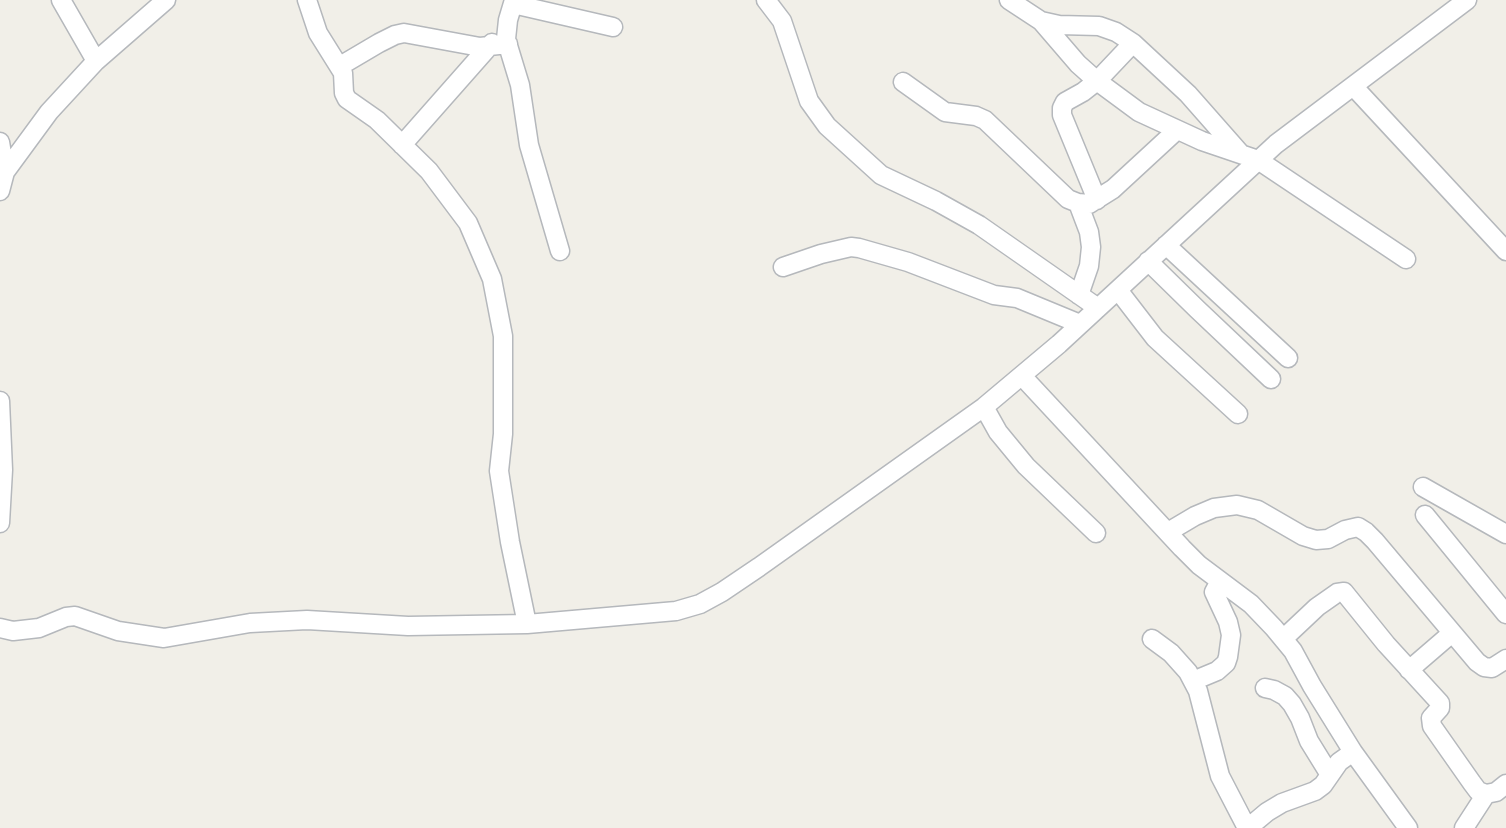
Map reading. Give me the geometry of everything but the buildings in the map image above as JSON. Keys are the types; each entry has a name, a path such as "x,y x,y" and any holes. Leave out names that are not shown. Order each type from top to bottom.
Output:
{"street":[{"path":"61,0 96,61"},
{"path":"0,191 5,172 49,112 96,61 166,0"},
{"path":"307,0 318,33 340,66 347,99 377,120 429,171 468,224 492,279 503,336 502,434 499,471 510,542 527,624"},
{"path":"766,0 782,21 809,101 827,126 881,175 936,201 979,225 1098,308"},
{"path":"1009,0 1041,21 1078,64 1139,112 1202,141 1249,157"},
{"path":"0,628 13,631 39,628 66,617 75,616 118,632 164,638 250,623 307,620 408,626 527,624 676,611 700,604 759,567 984,407 1022,376 1166,245 1249,157 1276,144 1467,0"},
{"path":"560,251 529,145 520,85 507,37 513,2 613,27"},
{"path":"1041,21 1059,25 1099,26 1116,32 1133,43 1182,87 1249,157 1406,259"},
{"path":"340,66 379,43 404,33 422,38 487,47"},
{"path":"402,145 487,47 507,37"},
{"path":"1097,200 1062,115 1062,108 1065,102 1097,81 1133,43"},
{"path":"903,82 945,112 976,116 985,120 1068,199 1078,203 1089,204 1113,189 1177,129"},
{"path":"1353,86 1506,251"},
{"path":"0,142 5,172"},
{"path":"1078,203 1089,232 1091,247 1089,266 1079,295"},
{"path":"1166,245 1288,358"},
{"path":"783,267 821,254 851,247 859,248 908,262 994,295 1017,298 1080,324"},
{"path":"1148,261 1271,379"},
{"path":"1118,290 1155,338 1238,414"},
{"path":"1022,376 1199,565 1251,604 1283,639 1293,651 1353,752 1408,828"},
{"path":"0,401 3,470 0,523"},
{"path":"984,407 998,432 1026,466 1096,533"},
{"path":"1424,487 1506,534"},
{"path":"1168,532 1214,508 1237,504 1258,510 1303,536 1316,540 1328,539 1345,530 1358,527 1375,541 1477,662 1484,667 1492,668 1506,659"},
{"path":"1425,515 1506,614"},
{"path":"1193,681 1217,670 1226,663 1231,646 1228,622 1214,592 1220,581"},
{"path":"1283,639 1317,607 1337,593 1344,592 1386,644 1440,703 1440,708 1431,718 1432,726 1478,791 1486,794 1496,792 1506,784"},
{"path":"1409,670 1452,633"},
{"path":"1152,639 1171,653 1193,681 1205,714 1210,745 1220,776 1248,828 1275,808 1315,792 1323,785 1339,762 1353,752"},
{"path":"1265,688 1285,696 1292,704 1309,741 1330,775"},
{"path":"1464,828 1486,794"}]}
